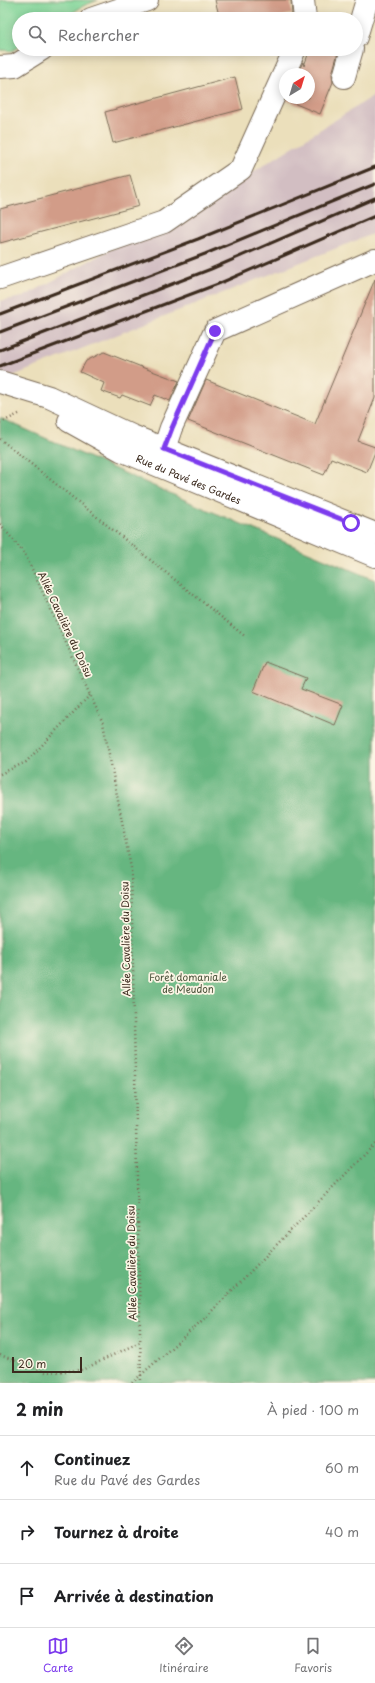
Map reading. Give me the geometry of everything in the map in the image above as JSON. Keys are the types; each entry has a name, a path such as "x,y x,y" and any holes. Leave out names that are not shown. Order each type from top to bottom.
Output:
{"main road":[{"path":"111,12 146,0"},
{"path":"303,0 304,12"},
{"path":"363,13 367,0"},
{"path":"0,67 15,66 31,56"},
{"path":"0,278 164,222 242,169 292,56"},
{"path":"344,77 350,56"},
{"path":"164,449 215,331 375,260"},
{"name":"Rue du Pavé des Gardes","path":"5,384 49,397 132,436 375,534"},
{"name":"Rue du Pavé des Gardes","path":"5,384 121,450 375,556"}],"path":[{"path":"0,439 246,637"},
{"name":"Allée Cavalière du Doisu","path":"0,524 25,554 103,724 131,868 141,1383"},
{"path":"0,774 26,762 90,695"},
{"path":"132,1383 141,1373 207,1316 375,1144"},
{"path":"0,1355 46,1372 82,1370 140,1342"}],"shaded area":[{"path":"375,95 375,233 0,381 0,301 23,297 256,170"}],"green space":[{"path":"0,0 98,0 83,6 74,12 12,12 12,51 0,50"},
{"name":"Forêt domaniale de Meudon","path":"0,418 201,507 375,580 375,1383 0,1383"}],"building":[{"path":"215,0 291,0 292,12 218,12"},
{"path":"308,56 337,56 332,74 333,82 320,114 296,104 315,104 315,68 300,68 303,62 304,66"},
{"path":"235,77 243,109 113,143 105,112"},
{"path":"130,175 139,206 0,243 0,209"},
{"path":"375,279 375,398 358,441 375,447 375,452 367,472 331,458 324,475 188,421 206,380 315,424"},
{"path":"104,352 179,381 170,401 155,395 150,406 122,395 120,398 101,391 104,383 80,372 86,361"},
{"path":"265,662 306,678 301,689 343,705 335,725 253,691"}],"railway":[{"path":"0,314 198,239 375,167"},
{"path":"0,332 205,254 375,184"},
{"path":"0,350 211,269 375,198"},
{"path":"0,366 218,284 375,216"}],"route":[{"path":"215,331 164,449 351,523"}]}
